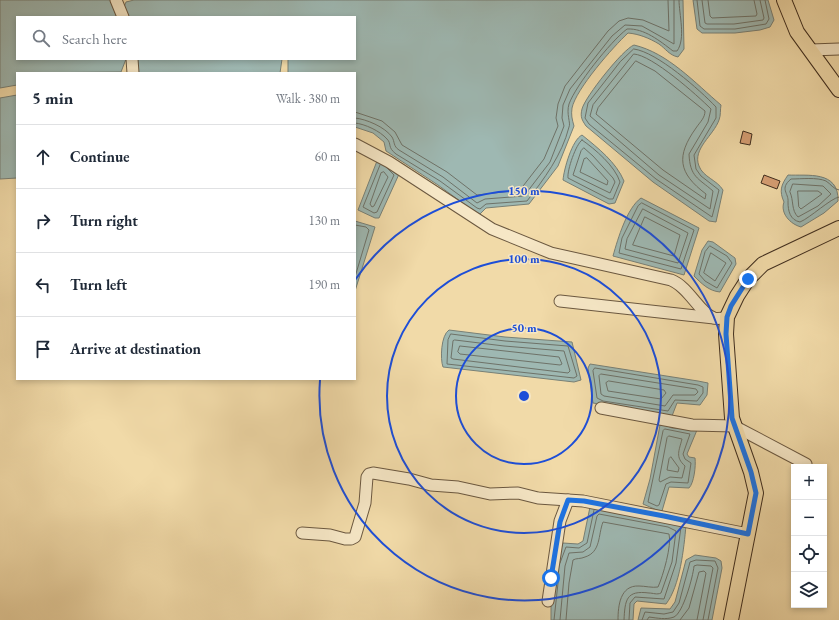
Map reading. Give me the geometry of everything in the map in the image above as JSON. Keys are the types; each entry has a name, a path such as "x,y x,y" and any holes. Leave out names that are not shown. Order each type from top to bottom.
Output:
{"main road":[{"path":"784,0 797,32 839,90"},
{"path":"731,620 756,493 755,483 734,426 726,334 721,318 748,279 759,268 773,259 839,228"}],"street":[{"path":"116,0 123,16"},
{"path":"811,50 839,49"},
{"path":"132,60 133,72"},
{"path":"356,145 389,162 492,229 551,254 677,282 708,314 721,318"},
{"path":"560,301 721,318"},
{"path":"601,408 692,425 734,426 806,464"},
{"path":"302,533 330,535 351,540 355,537 365,504 367,478 369,474 373,473 409,479 431,485 458,487 490,494 512,492 538,498 568,500 657,514 748,534"},
{"path":"548,601 560,522 568,500"}],"water":[{"path":"0,0 112,0 117,16 16,16 16,60 126,60 121,72 16,72 16,85 0,88"},
{"path":"134,0 683,0 684,49 678,57 651,40 640,35 628,33 613,48 580,90 572,108 574,126 558,166 529,204 486,208 480,214 386,151 384,142 373,133 356,127 356,72 288,72 288,60 356,60 356,16 127,16 124,7 126,2"},
{"path":"693,0 768,0 774,20 770,27 760,30 735,33 702,33 697,29"},
{"path":"634,45 646,49 670,62 691,78 721,105 719,120 704,142 698,154 699,166 701,170 723,190 716,222 709,221 653,182 586,126 582,120 582,109 590,94 622,55"},
{"path":"136,60 282,60 280,72 138,72 136,70"},
{"path":"16,95 16,178 0,179 0,98"},
{"path":"582,135 600,150 621,174 624,181 615,203 609,204 563,180 572,149 578,138"},
{"path":"377,161 400,172 379,218 375,218 358,210"},
{"path":"788,175 812,175 828,179 837,191 838,201 824,213 801,227 797,226 787,218 783,210 784,202 782,188"},
{"path":"641,198 699,228 684,275 613,256 620,232 627,216"},
{"path":"356,221 375,227 356,288"},
{"path":"708,241 713,242 735,258 736,264 720,292 709,289 694,276 702,250"},
{"path":"449,330 505,337 572,342 581,380 574,382 443,367 442,347 444,337"},
{"path":"590,364 708,383 707,395 700,405 677,403 672,416 593,403 588,368"},
{"path":"663,424 672,428 697,430 687,454 689,457 695,458 694,474 691,486 689,488 669,487 662,511 659,511 643,504 650,479 660,425"},
{"path":"590,507 686,525 678,577 671,596 666,604 637,601 634,604 633,620 551,620 551,601 563,543 578,544 583,541"},
{"path":"695,555 716,558 721,561 722,568 712,620 638,620 641,608 670,609 675,602 686,560"}],"building":[{"path":"743,131 752,134 750,145 740,143"},
{"path":"764,175 780,181 777,189 761,183"}],"route":[{"path":"551,578 560,522 568,500 584,501 664,516 748,534 756,493 755,483 732,418 726,334 727,317 731,306 748,279"}]}
